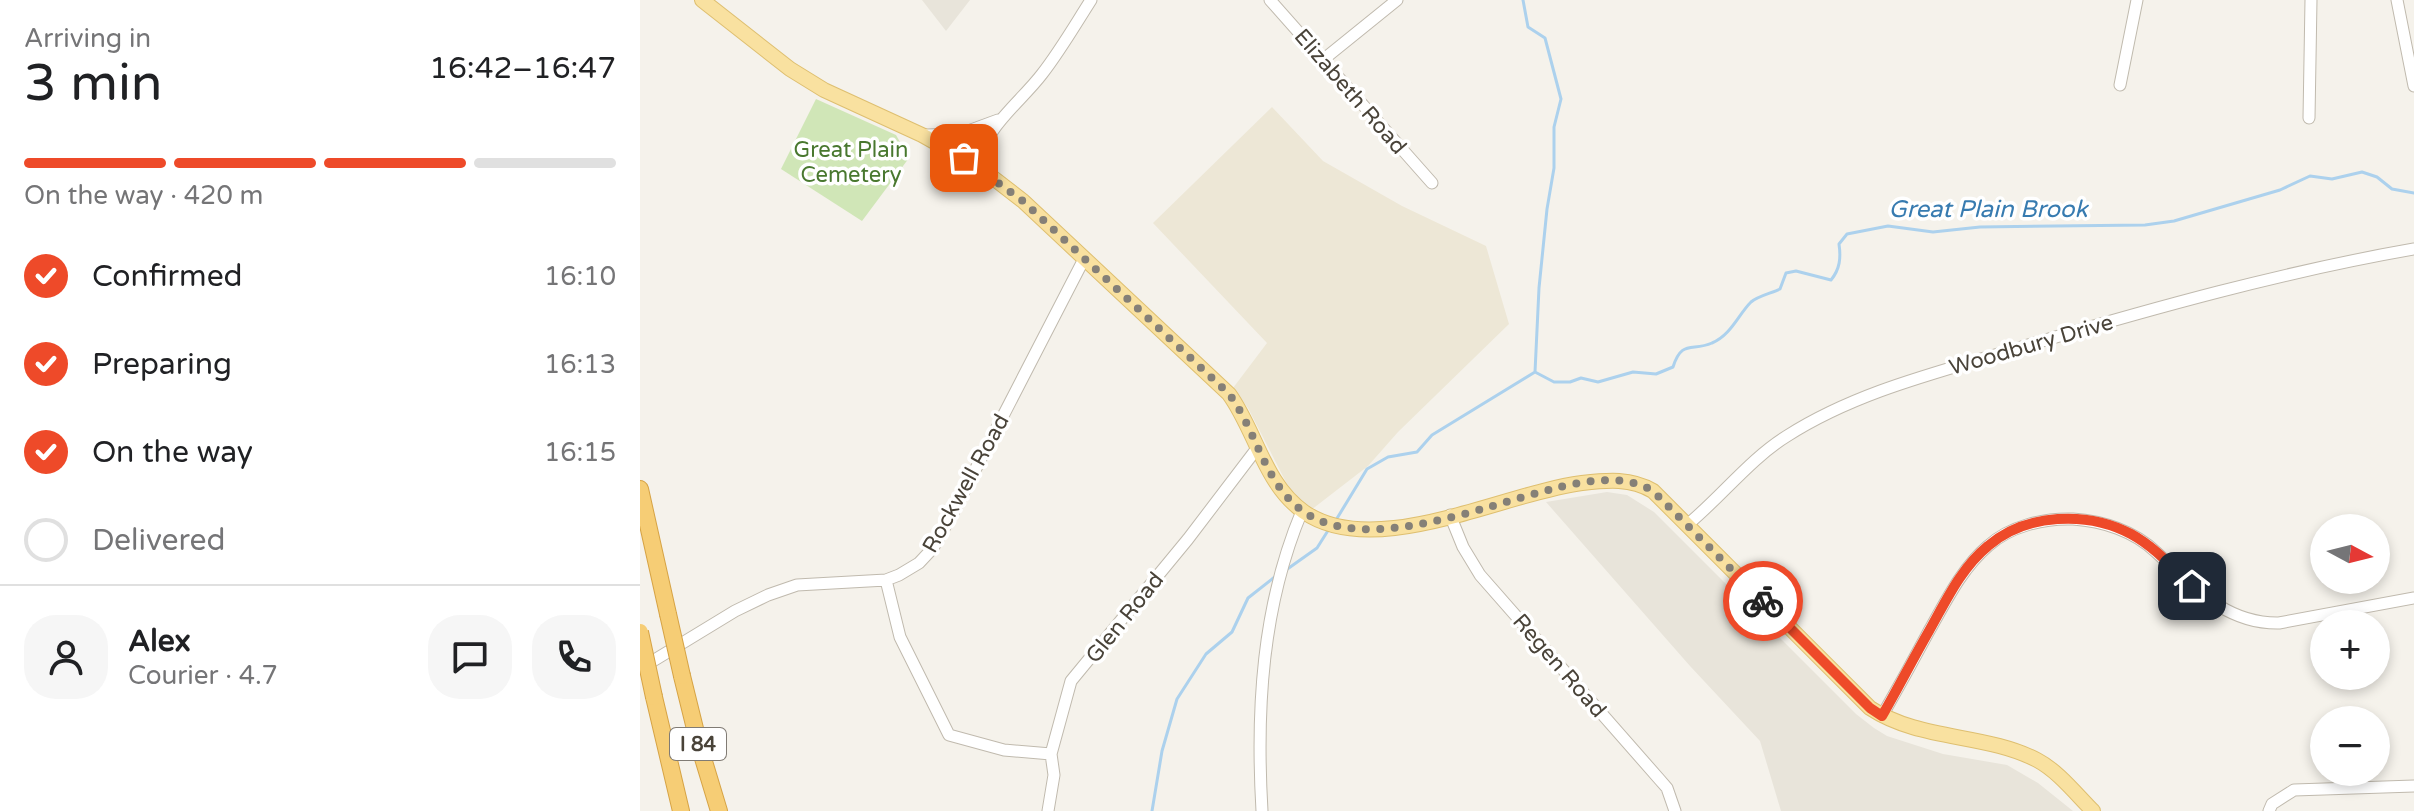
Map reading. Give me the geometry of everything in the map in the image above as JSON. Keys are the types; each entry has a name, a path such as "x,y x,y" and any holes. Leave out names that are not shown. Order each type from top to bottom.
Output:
{"highway":[{"name":"I 84","path":"640,489 682,676 719,811"},
{"name":"I 84","path":"640,632 674,811"},
{"path":"655,700 681,811"}],"main road":[{"path":"702,0 790,69 824,90 922,135 979,167 1023,201 1229,394 1279,489 1302,511 1332,525 1363,530 1396,528 1570,485 1618,480 1639,483 1653,491 1856,695 1882,716 1921,729 2017,752 2036,760 2093,811"}],"street":[{"path":"979,167 980,154 992,130 1044,71 1091,0"},
{"name":"Elizabeth Road","path":"1270,0 1432,183"},
{"path":"1324,59 1397,0"},
{"path":"2120,85 2137,0"},
{"path":"2309,118 2311,0"},
{"path":"2397,0 2414,86"},
{"path":"922,135 960,134 1002,118"},
{"name":"Woodbury Drive","path":"1687,525 1785,437 1889,388 2209,293 2329,263 2414,249"},
{"name":"Rockwell Road","path":"640,668 735,611 768,595 797,585 886,580 908,570 933,548 1084,259"},
{"name":"Glen Road","path":"1048,811 1054,775 1051,754 1071,681 1188,539 1258,447"},
{"path":"1262,811 1258,744 1267,629 1281,569 1302,511"},
{"name":"Regen Road","path":"1450,515 1463,547 1480,575 1667,788 1675,811"},
{"path":"1882,716 1957,581 1988,545 2023,525 2058,518 2095,520 2131,534 2153,549 2223,610 2260,623 2279,623 2414,598"},
{"path":"886,580 900,637 949,735 1004,750 1051,754"},
{"path":"2271,807 2294,790 2414,786"}],"shaded area":[{"path":"922,0 970,0 946,31"},
{"path":"1272,107 1323,161 1402,206 1486,246 1509,324 1398,432 1368,466 1311,510 1289,488 1248,408 1233,388 1267,343 1153,223"},
{"path":"1607,492 1627,495 1654,512 1856,714 1874,728 1887,736 1943,754 2007,765 2038,783 2073,811 1781,811 1760,741 1546,502"}],"green space":[{"name":"Great Plain Cemetery","path":"816,99 896,135 909,158 862,221 781,169"}],"waterway":[{"path":"1336,520 1367,469 1388,457 1417,452 1432,435 1535,372 1539,288 1554,168 1554,127 1561,99 1545,38 1528,27 1523,0"},
{"name":"Great Plain Brook","path":"1535,372 1554,382 1581,378 1598,382 1633,372 1656,374 1673,367 1684,349 1719,339 1751,302 1780,289 1786,273 1796,271 1831,280 1839,263 1839,244 1847,234 1888,226 1933,232 1980,227 2145,225 2174,221 2280,190 2310,176 2332,179 2362,172 2377,177 2392,189 2414,193"},
{"path":"1286,570 1317,548 1329,529"},
{"path":"1152,811 1162,751 1177,699 1206,654 1232,632 1248,598 1276,576"}],"way so far":[{"path":"964,158 1023,201 1229,394 1279,489 1302,511 1339,527 1373,530 1426,522 1570,485 1618,480 1639,483 1653,491 1763,601"}],"route":[{"path":"1763,601 1870,708 1882,716 1957,581 1988,545 2023,525 2058,518 2095,520 2131,534 2153,549 2192,586"}]}
